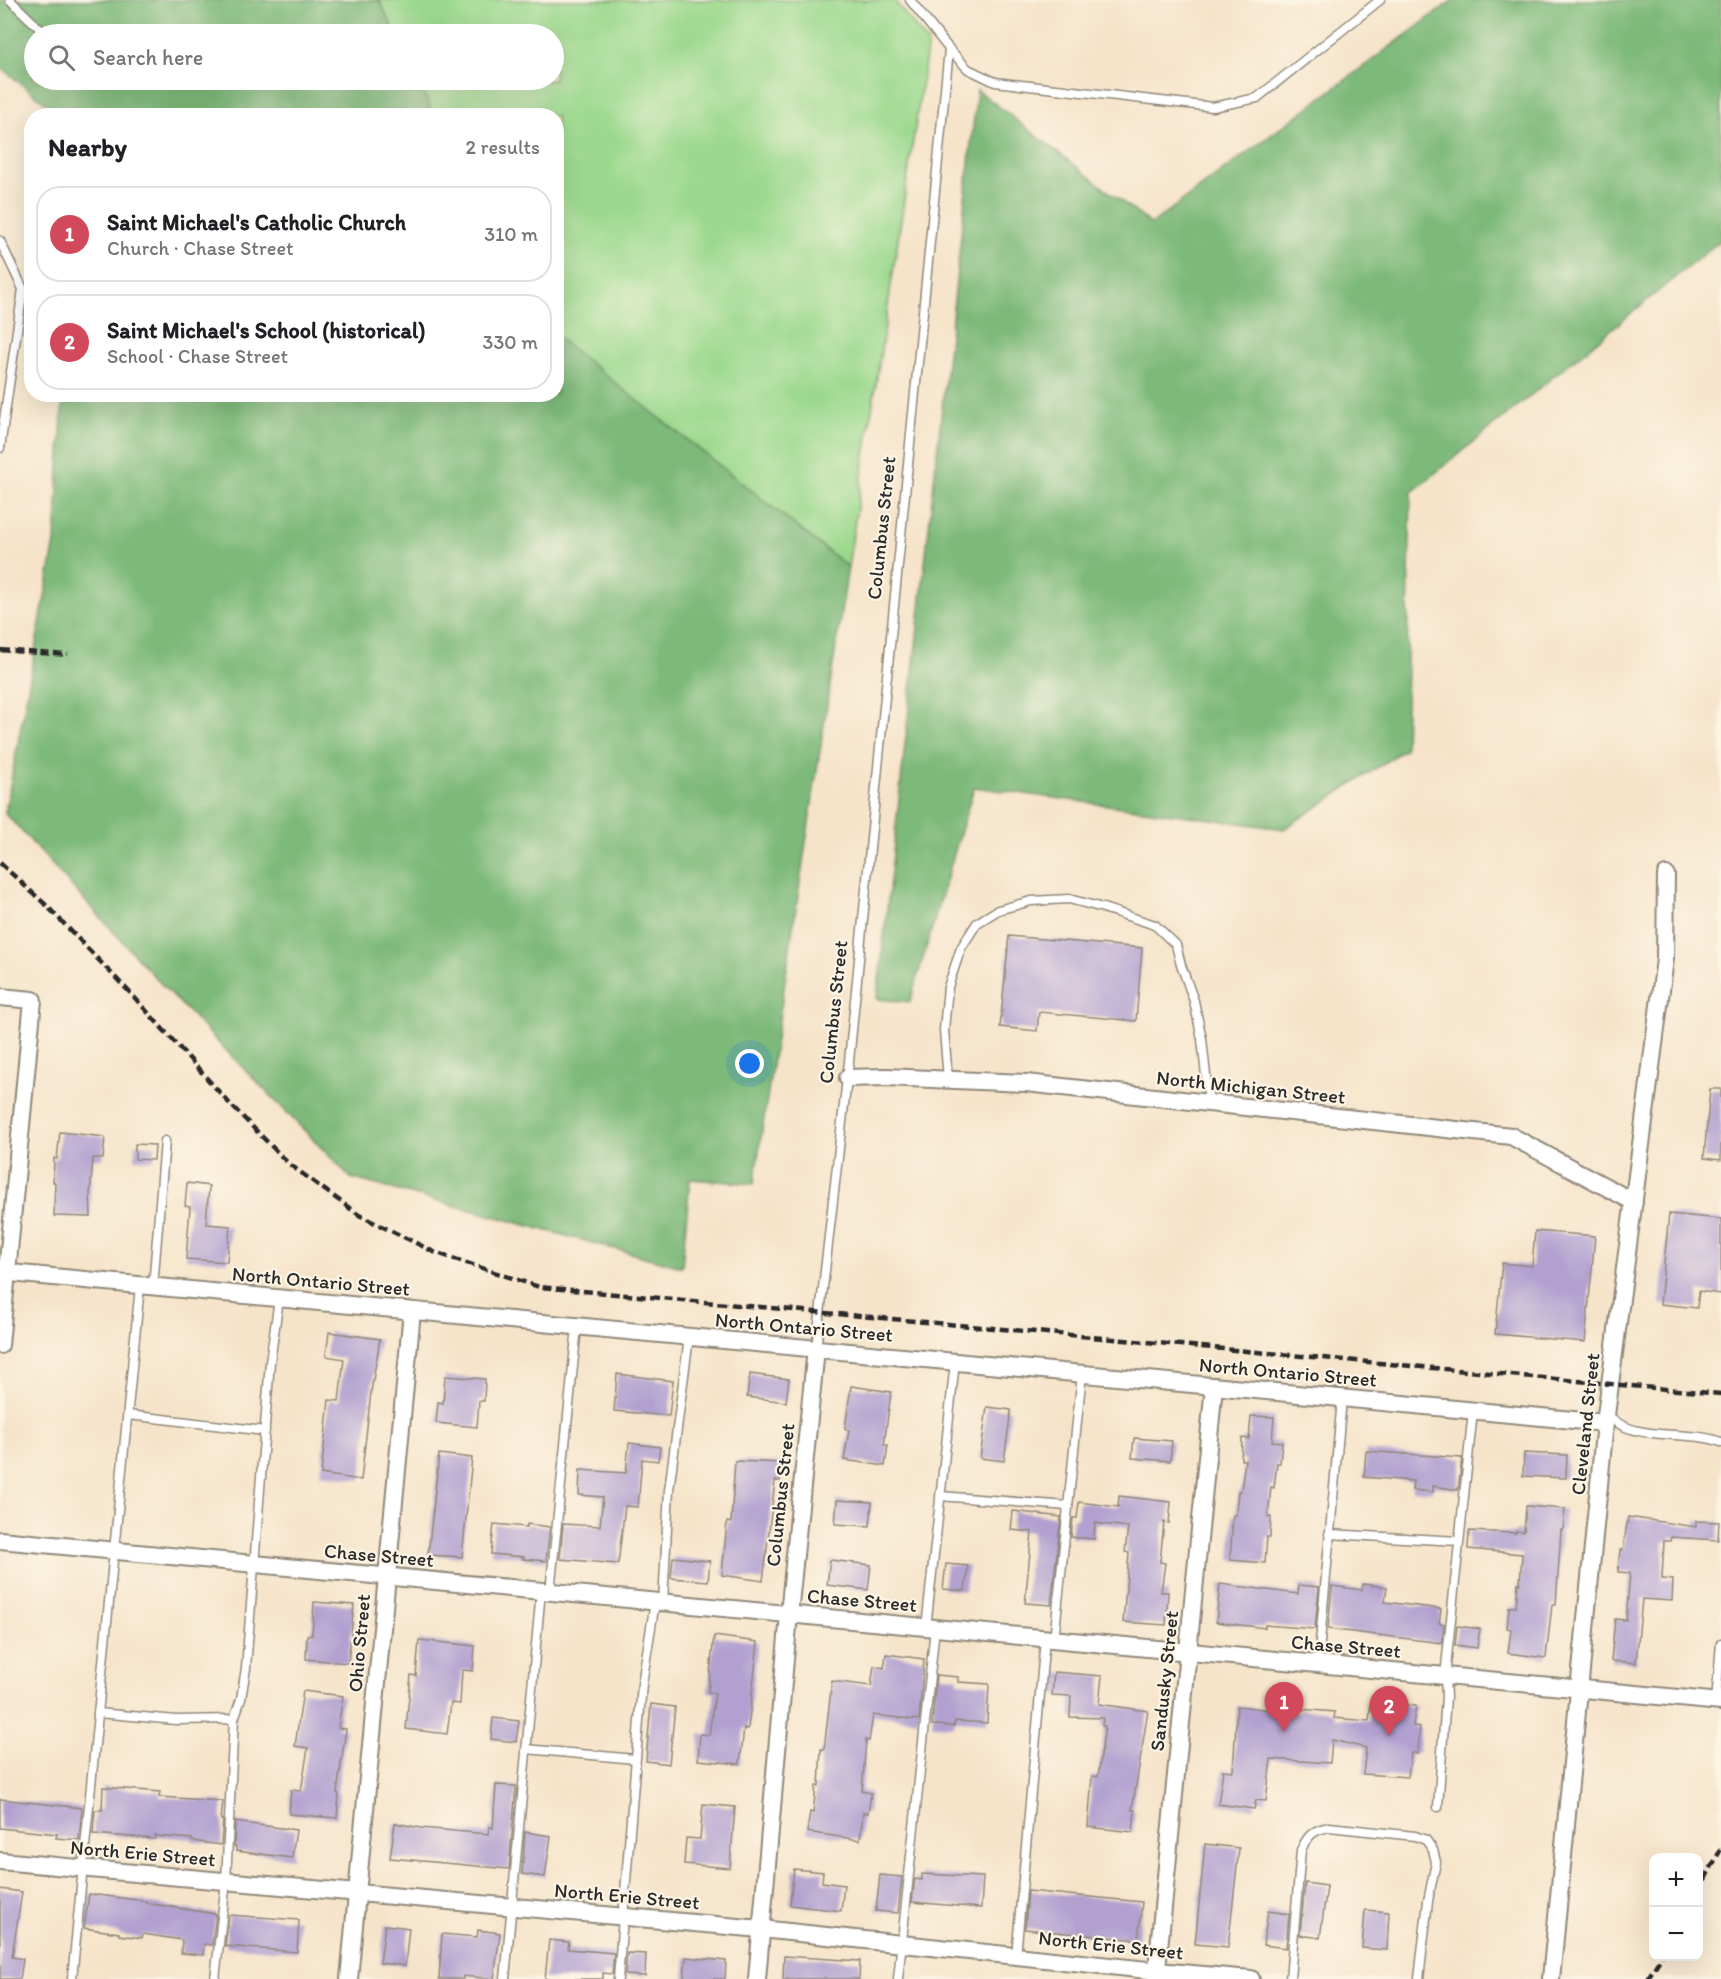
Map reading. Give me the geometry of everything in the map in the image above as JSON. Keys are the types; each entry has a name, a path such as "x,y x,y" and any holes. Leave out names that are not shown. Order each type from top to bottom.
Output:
{"street":[{"name":"Cleveland Street","path":"1551,1979 1606,1419 1665,959 1666,875"},
{"path":"0,997 33,1000 3,1273 0,1345"},
{"name":"North Michigan Street","path":"848,1078 885,1077 1026,1083 1511,1136 1634,1202"},
{"name":"North Ontario Street","path":"3,1273 1473,1411 1606,1419"},
{"name":"Ohio Street","path":"349,1979 412,1311"},
{"name":"Columbus Street","path":"757,1979 789,1614 816,1349"},
{"name":"Sandusky Street","path":"1156,1975 1214,1386"},
{"name":"Chase Street","path":"0,1540 1718,1702"},
{"name":"North Erie Street","path":"0,1861 761,1929 1016,1956 1156,1975 1251,1979"}],"lane":[{"path":"9,0 35,24"},
{"path":"910,0 968,69 995,82 1213,107 1257,98 1380,0"},
{"name":"Columbus Street","path":"816,1349 848,1078 949,49"},
{"path":"0,241 23,289 0,448"},
{"path":"948,1080 944,1030 948,987 966,939 977,923 998,910 1031,901 1069,899 1155,926 1176,945 1194,1001 1209,1103"},
{"path":"72,1979 128,1415 165,1141"},
{"path":"215,1979 226,1881 234,1719 241,1700 246,1668 270,1362 279,1299"},
{"path":"505,1979 526,1749 577,1327"},
{"path":"618,1979 645,1659 659,1602 669,1490 689,1337"},
{"path":"898,1979 940,1496 955,1362"},
{"path":"1016,1956 1050,1639 1068,1506 1082,1374"},
{"path":"1318,1664 1342,1399"},
{"path":"1438,1807 1446,1697 1445,1676 1473,1411"},
{"path":"128,1415 265,1431"},
{"path":"1606,1419 1623,1426 1664,1435 1708,1437 1721,1442"},
{"path":"940,1496 1068,1506"},
{"path":"1329,1534 1459,1541"},
{"path":"1718,1702 1721,1643"},
{"path":"98,1713 176,1720 234,1719"},
{"path":"526,1749 635,1760"},
{"path":"1290,1979 1301,1850 1307,1837 1316,1829 1329,1827 1415,1836 1426,1840 1434,1850 1436,1862 1428,1901 1419,1979"}],"green space":[{"path":"0,0 379,0 391,24 24,24 24,86 0,67"},
{"path":"379,0 894,0 928,43 848,567 564,343 564,108 431,108 422,90 564,90 564,24 391,24"},
{"path":"1453,0 1721,0 1721,240 1411,493 1405,749 1284,829 974,787 910,1002 877,999 977,90 1151,224"},
{"path":"29,90 422,90 431,108 52,108"},
{"path":"564,343 848,567 754,1184 690,1179 682,1267 351,1178 163,986 5,813 55,542 63,402 564,402"}],"building":[{"path":"1009,936 1142,948 1136,1021 1039,1012 1037,1031 1000,1027"},
{"path":"1710,1089 1721,1089 1721,1160 1704,1158"},
{"path":"60,1132 105,1137 103,1159 93,1158 91,1217 54,1216 54,1158 57,1159"},
{"path":"135,1144 155,1145 154,1160 135,1159"},
{"path":"187,1183 209,1186 206,1224 230,1226 227,1262 186,1259 190,1207 185,1206"},
{"path":"1669,1214 1721,1219 1721,1294 1699,1291 1697,1308 1660,1304"},
{"path":"1535,1231 1595,1236 1585,1342 1495,1334 1502,1263 1532,1266"},
{"path":"329,1332 380,1339 371,1392 361,1480 321,1474 329,1400 339,1401 344,1359 326,1356"},
{"path":"617,1374 673,1381 669,1416 614,1411"},
{"path":"750,1374 789,1379 786,1402 747,1397"},
{"path":"445,1376 485,1379 484,1401 479,1401 477,1427 436,1423 438,1402 443,1403"},
{"path":"851,1386 891,1392 884,1445 888,1445 885,1466 844,1460 849,1430 845,1429"},
{"path":"987,1407 1011,1410 1004,1461 980,1458"},
{"path":"1251,1416 1274,1417 1272,1441 1282,1442 1274,1488 1271,1487 1268,1517 1271,1517 1270,1537 1267,1537 1265,1563 1230,1560 1233,1515 1236,1515 1238,1491 1241,1491 1245,1460 1241,1460 1242,1438 1249,1439"},
{"path":"1134,1438 1172,1441 1170,1461 1132,1458"},
{"path":"629,1443 660,1447 658,1461 642,1459 638,1507 625,1506 618,1564 560,1559 563,1524 600,1526 603,1497 579,1495 580,1470 626,1473"},
{"path":"1366,1451 1462,1458 1458,1490 1433,1486 1433,1492 1412,1490 1413,1481 1364,1477"},
{"path":"1524,1453 1567,1455 1566,1478 1523,1476"},
{"path":"439,1454 472,1458 462,1557 428,1555"},
{"path":"735,1461 781,1463 780,1481 775,1481 763,1581 722,1575 727,1522 731,1523"},
{"path":"1119,1496 1171,1502 1169,1523 1164,1522 1160,1562 1165,1563 1161,1592 1168,1592 1166,1625 1123,1622 1129,1553 1125,1552 1128,1527 1095,1523 1094,1539 1071,1537 1073,1518 1077,1518 1079,1502 1118,1507"},
{"path":"837,1500 872,1502 870,1526 835,1524"},
{"path":"1526,1506 1565,1509 1563,1530 1561,1530 1556,1605 1552,1605 1546,1658 1508,1653 1511,1629 1507,1628 1509,1607 1516,1607 1522,1554 1468,1549 1469,1531 1524,1532"},
{"path":"1013,1511 1061,1517 1051,1605 1025,1603 1032,1532 1011,1530"},
{"path":"1628,1517 1696,1527 1696,1521 1719,1522 1718,1540 1671,1537 1670,1541 1664,1541 1662,1579 1673,1580 1672,1601 1642,1599 1636,1663 1611,1661 1615,1619 1626,1620 1630,1573 1618,1572 1620,1550 1623,1550"},
{"path":"494,1524 550,1527 546,1561 491,1554"},
{"path":"673,1557 710,1561 708,1581 671,1578"},
{"path":"830,1560 871,1565 868,1590 827,1585"},
{"path":"946,1564 968,1566 965,1591 943,1589"},
{"path":"1220,1584 1298,1594 1299,1585 1319,1587 1315,1629 1265,1625 1265,1628 1216,1622"},
{"path":"1363,1584 1387,1587 1385,1602 1441,1609 1439,1623 1444,1624 1442,1643 1328,1629 1332,1586 1362,1590"},
{"path":"314,1602 354,1605 348,1663 306,1659 307,1635 312,1635"},
{"path":"1457,1626 1480,1629 1477,1648 1455,1645"},
{"path":"714,1636 758,1642 748,1729 744,1728 740,1764 698,1760 700,1734 709,1735 715,1693 708,1692"},
{"path":"419,1640 475,1646 473,1671 462,1670 460,1704 451,1703 447,1734 406,1729 411,1675 416,1676"},
{"path":"886,1654 924,1659 919,1720 873,1715 869,1741 866,1740 862,1791 871,1793 868,1813 863,1812 860,1840 807,1832 810,1812 813,1813 816,1786 819,1786 821,1749 824,1750 832,1681 871,1686 874,1666 884,1668"},
{"path":"1054,1672 1102,1676 1099,1704 1148,1711 1132,1810 1135,1810 1133,1832 1088,1827 1092,1776 1098,1777 1105,1726 1102,1726 1103,1718 1070,1717 1071,1696 1052,1695"},
{"path":"936,1675 958,1677 958,1682 989,1684 987,1723 955,1721 954,1726 932,1725"},
{"path":"303,1691 343,1696 338,1728 346,1729 337,1793 339,1794 337,1818 289,1814 291,1790 301,1791 308,1748 295,1746"},
{"path":"1371,1702 1416,1706 1413,1726 1420,1727 1418,1753 1411,1753 1408,1777 1363,1774 1366,1748 1332,1740 1330,1763 1271,1759 1266,1801 1256,1800 1254,1809 1218,1804 1223,1770 1233,1771 1237,1706 1300,1713 1300,1709 1335,1712 1334,1718 1369,1721"},
{"path":"651,1704 675,1707 669,1764 646,1761"},
{"path":"493,1718 519,1721 516,1742 491,1739"},
{"path":"496,1785 516,1786 509,1869 390,1858 395,1823 421,1828 488,1834 489,1827 493,1828"},
{"path":"103,1787 160,1792 159,1797 223,1801 221,1845 192,1841 192,1839 155,1836 155,1839 93,1834 95,1810 102,1810"},
{"path":"0,1799 82,1808 79,1840 56,1838 57,1834 0,1828"},
{"path":"703,1804 735,1807 730,1868 684,1864 686,1838 700,1839"},
{"path":"235,1822 296,1830 292,1858 236,1851 234,1846"},
{"path":"525,1832 551,1836 545,1877 522,1874"},
{"path":"1205,1844 1239,1848 1228,1947 1195,1944"},
{"path":"794,1869 823,1872 822,1882 844,1885 841,1911 790,1905"},
{"path":"922,1874 983,1877 981,1908 912,1902 915,1879 922,1880"},
{"path":"880,1875 902,1877 898,1913 876,1911"},
{"path":"1305,1883 1327,1886 1320,1938 1300,1935"},
{"path":"0,1889 22,1892 12,1957 23,1959 20,1979 0,1979"},
{"path":"1028,1891 1142,1902 1138,1940 1025,1929"},
{"path":"89,1894 146,1901 146,1903 216,1914 212,1945 204,1944 203,1955 181,1953 182,1940 143,1934 142,1938 84,1928"},
{"path":"1365,1910 1389,1912 1387,1950 1362,1948"},
{"path":"1268,1911 1289,1914 1286,1948 1263,1945"},
{"path":"229,1915 299,1920 297,1952 225,1946"},
{"path":"385,1925 409,1928 405,1966 380,1963"},
{"path":"478,1930 500,1933 494,1979 463,1976 463,1979 439,1979 442,1934 477,1937"},
{"path":"549,1940 569,1942 568,1949 614,1953 612,1974 603,1973 603,1979 545,1979"},
{"path":"627,1953 646,1954 645,1976 625,1975"},
{"path":"784,1956 860,1961 859,1979 783,1979"},
{"path":"686,1957 726,1961 725,1979 684,1979"}],"railway":[{"path":"0,650 68,655"},
{"path":"0,863 47,906 135,998 230,1104 289,1164 359,1215 434,1252 539,1287 1721,1394"},
{"path":"1703,1883 1721,1849"},
{"path":"1647,1979 1659,1961"}],"place":[{"name":"Saint Michael's Catholic Church","path":"1284,1732"},
{"name":"Saint Michael's School (historical)","path":"1389,1736"}]}
